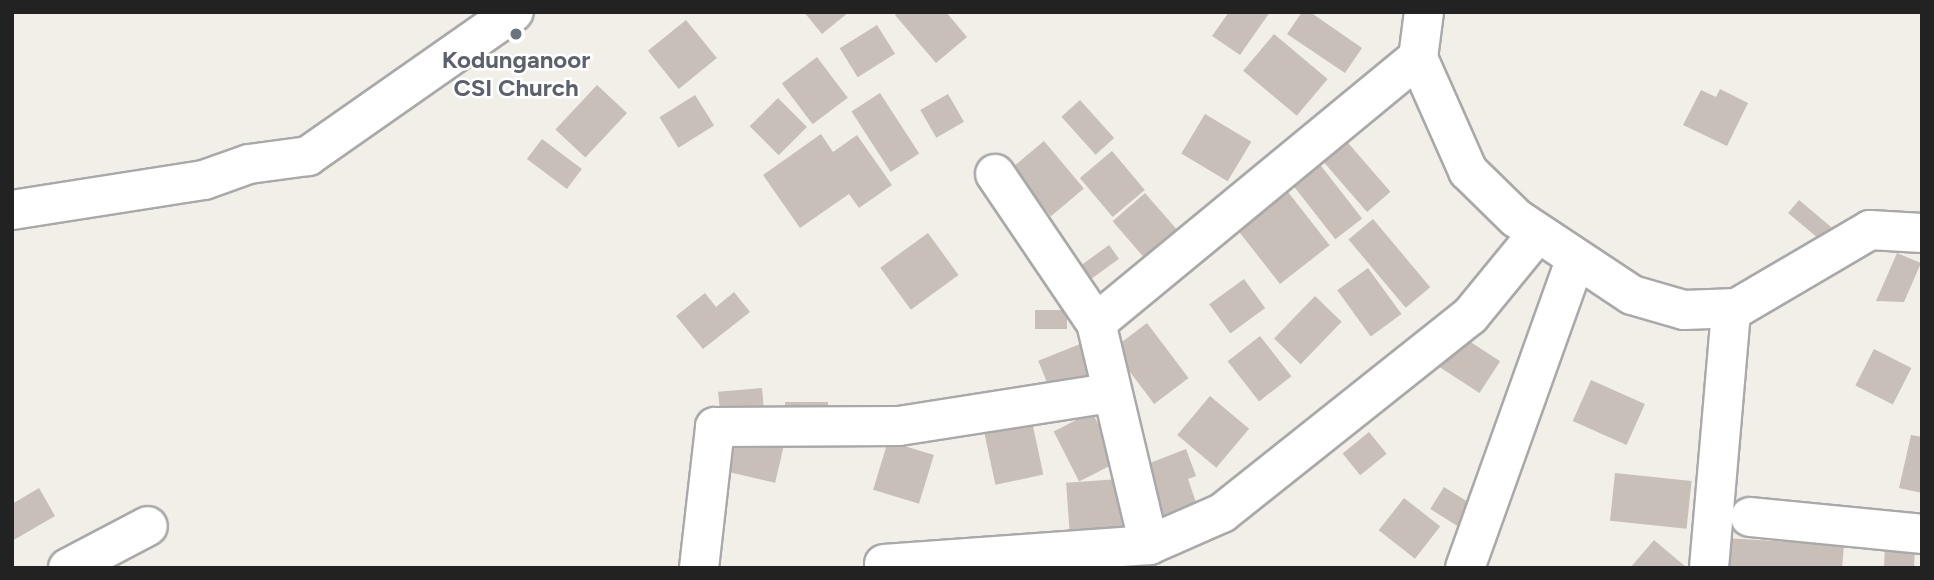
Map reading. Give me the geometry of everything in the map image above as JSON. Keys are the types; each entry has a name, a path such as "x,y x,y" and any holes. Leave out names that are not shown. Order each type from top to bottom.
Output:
{"street":[{"path":"12,210 204,180 249,164 308,156 514,12"},
{"path":"1424,12 1418,58 1468,171 1516,218 1632,295 1684,310 1731,309 1870,230 1922,233"},
{"path":"1096,323 1418,58"},
{"path":"995,174 1096,323 1110,393 1149,545"},
{"path":"884,564 1149,545 1222,513 1460,325 1506,276 1538,233"},
{"path":"1465,568 1576,258"},
{"path":"1709,568 1731,309"},
{"path":"699,568 715,427 899,426 1110,393"},
{"path":"1750,517 1922,534"},
{"path":"68,568 148,526"}],"building":[{"path":"804,12 849,12 822,34"},
{"path":"899,12 946,12 967,37 936,63 895,15"},
{"path":"1229,12 1270,12 1240,55 1212,36"},
{"path":"1302,12 1310,12 1362,48 1345,73 1287,34"},
{"path":"686,20 717,58 679,89 648,51"},
{"path":"877,25 895,54 858,77 840,48"},
{"path":"1274,34 1328,79 1297,116 1243,71"},
{"path":"817,57 848,98 813,124 782,83"},
{"path":"597,85 627,113 585,158 555,130"},
{"path":"1720,89 1748,103 1727,146 1683,125 1701,90 1716,97"},
{"path":"880,93 919,153 891,172 851,112"},
{"path":"948,94 964,122 936,138 920,110"},
{"path":"695,95 714,126 678,148 659,117"},
{"path":"778,98 807,127 779,155 750,126"},
{"path":"1080,100 1114,138 1096,155 1061,117"},
{"path":"1205,114 1251,142 1228,181 1181,153"},
{"path":"1336,129 1390,192 1367,212 1313,149"},
{"path":"821,134 833,152 857,135 892,185 859,208 849,194 800,228 763,175"},
{"path":"542,139 582,169 567,189 527,159"},
{"path":"1044,141 1084,188 1051,216 1011,169"},
{"path":"1112,151 1145,190 1113,217 1080,178"},
{"path":"1311,153 1362,218 1335,239 1284,174"},
{"path":"1281,183 1330,245 1280,284 1231,222"},
{"path":"1145,193 1183,237 1151,265 1113,221"},
{"path":"1799,200 1831,227 1820,240 1788,213"},
{"path":"1373,219 1430,287 1406,308 1348,240"},
{"path":"928,233 959,275 911,310 880,268"},
{"path":"1109,245 1119,259 1091,279 1081,265"},
{"path":"1897,253 1921,263 1904,302 1876,301"},
{"path":"1368,268 1402,314 1371,336 1337,290"},
{"path":"1244,279 1265,308 1230,333 1209,304"},
{"path":"734,292 750,312 703,349 676,316 705,293 716,307"},
{"path":"1315,296 1342,322 1301,364 1274,338"},
{"path":"1035,310 1067,310 1067,329 1035,329"},
{"path":"1147,323 1189,378 1154,404 1113,349"},
{"path":"1449,328 1500,361 1479,393 1428,360"},
{"path":"1260,336 1291,376 1259,401 1228,361"},
{"path":"1080,344 1092,374 1050,391 1038,361"},
{"path":"1874,349 1911,368 1893,405 1855,386"},
{"path":"1591,380 1645,404 1627,445 1573,421"},
{"path":"762,388 764,409 720,413 718,392"},
{"path":"1210,396 1249,429 1216,468 1177,435"},
{"path":"785,402 828,402 828,415 785,415"},
{"path":"1030,412 1043,475 995,485 982,422"},
{"path":"1092,412 1117,462 1079,481 1054,432"},
{"path":"1369,432 1387,454 1360,475 1343,453"},
{"path":"737,435 784,446 775,483 728,472"},
{"path":"1911,435 1922,437 1922,493 1899,488"},
{"path":"888,441 934,455 919,504 873,490"},
{"path":"1186,449 1196,476 1188,479 1199,511 1154,528 1132,470"},
{"path":"1615,473 1692,481 1687,529 1610,521"},
{"path":"1119,479 1123,534 1070,538 1066,483"},
{"path":"1444,487 1473,505 1459,527 1430,509"},
{"path":"39,488 55,516 12,541 12,504"},
{"path":"1404,498 1440,526 1415,559 1379,530"},
{"path":"1724,538 1844,545 1842,568 1722,568"},
{"path":"1654,540 1687,568 1630,568"},
{"path":"1885,541 1915,542 1914,568 1884,568"}],"place":[{"name":"Kodunganoor CSI Church","path":"516,34"}]}
